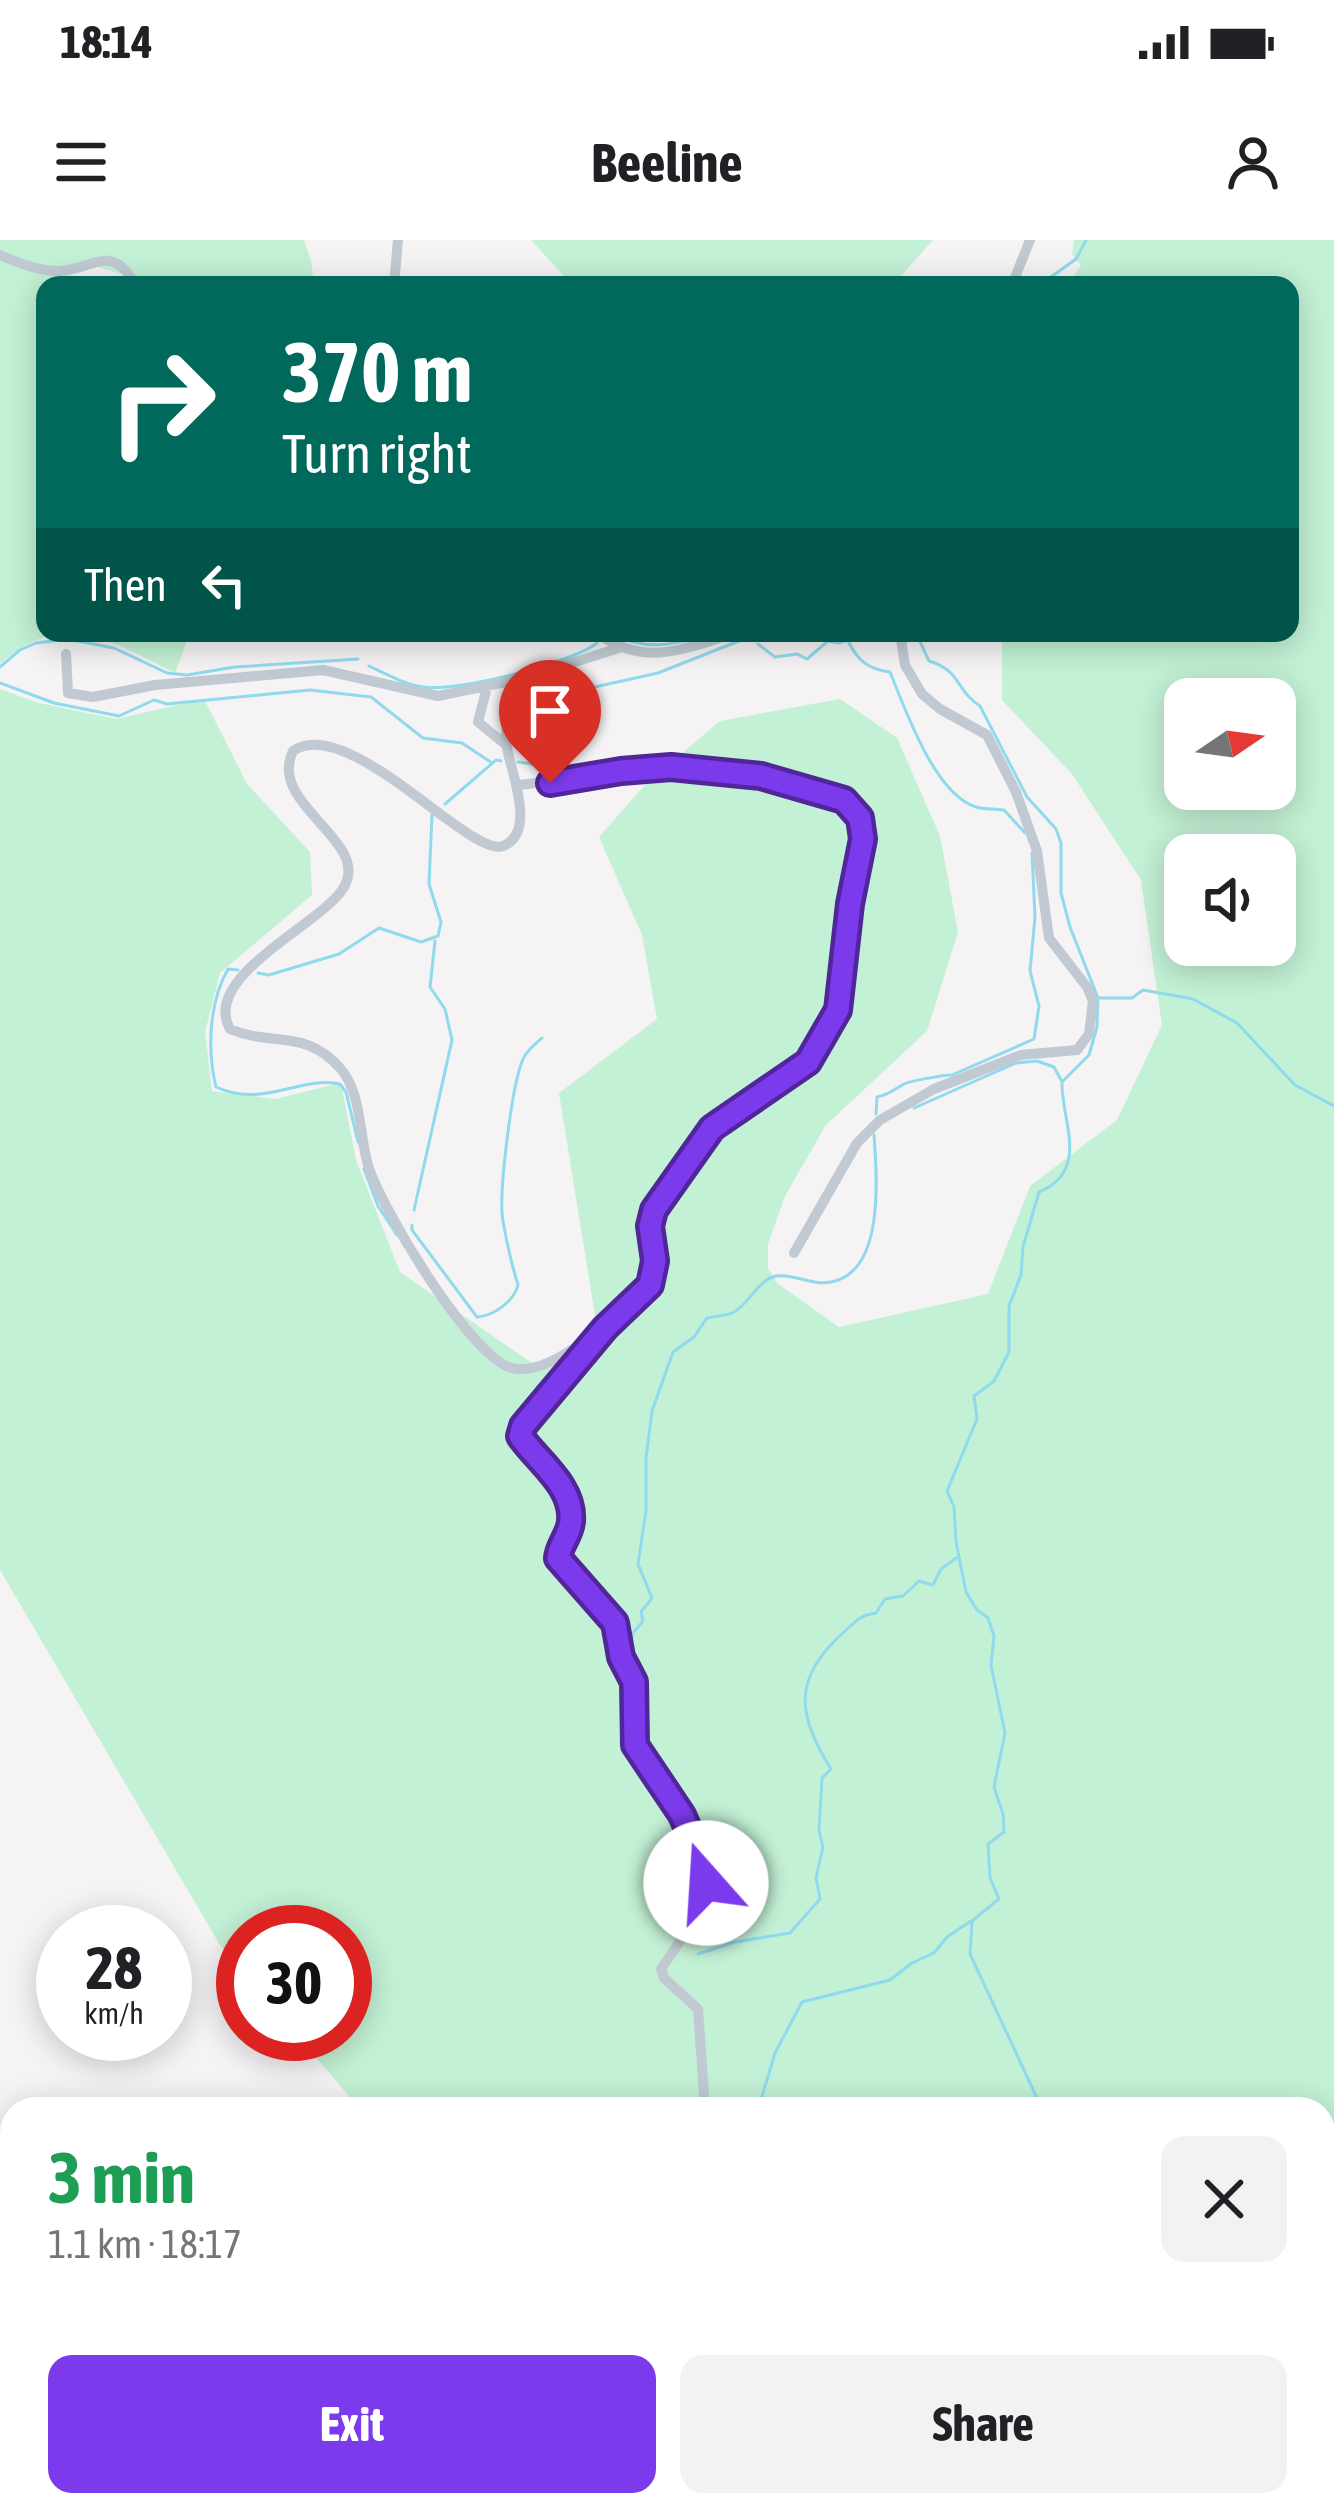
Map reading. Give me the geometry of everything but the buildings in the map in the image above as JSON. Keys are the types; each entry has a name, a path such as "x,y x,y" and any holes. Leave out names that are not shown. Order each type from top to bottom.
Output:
{"street":[{"path":"395,276 398,240"},
{"path":"1016,276 1030,240"},
{"path":"0,255 48,270 109,260 129,276"},
{"path":"610,642 643,654 703,642"},
{"path":"794,1253 857,1143 880,1120 934,1089 1021,1055 1077,1050 1089,1034 1094,1015 1091,994 1049,938 1036,845 994,745 979,729 922,694 905,665 901,642"},
{"path":"66,654 68,693 88,697 154,685 323,670 356,674 433,696 521,679 619,648"},
{"path":"521,679 506,745 519,785 515,835 507,844 490,848 427,801 342,751 323,744 296,748 288,768 292,788 344,854 348,877 338,896 236,985 227,1001 226,1021 230,1029 243,1034 300,1040 340,1068 351,1086 375,1183 431,1280 468,1334 493,1360 516,1369 540,1366 605,1328"},
{"path":"487,687 478,722 506,745"},
{"path":"519,785 655,767 742,773 844,800 856,812 863,832 850,904 843,989 825,1037 801,1068 700,1140 654,1210 650,1226 655,1261 650,1285 605,1328 523,1426 520,1436 548,1467 567,1499 571,1525 558,1558 615,1623 621,1657 634,1682 633,1732 638,1751 682,1815 706,1873 695,1919 661,1969 664,1978 698,2009 704,2097"}],"green space":[{"path":"0,240 304,240 313,276 123,276 94,266 67,276 36,276 36,641 0,664"},
{"path":"531,240 933,240 901,276 564,276"},
{"path":"1074,240 1334,240 1334,2097 350,2097 319,2061 372,2061 372,1905 216,1905 216,1938 0,1570 0,689 39,703 116,719 204,699 247,784 310,852 312,895 220,973 205,1032 212,1091 275,1099 341,1083 356,1160 400,1272 542,1370 600,1346 559,1093 657,1019 642,935 599,837 645,785 720,721 840,699 897,738 940,836 958,932 927,1031 826,1125 785,1196 768,1244 768,1268 778,1284 839,1327 988,1294 1030,1186 1117,1120 1162,1025 1141,880 1072,774 1002,700 1002,642 1299,642 1299,276 1074,276 1081,265 1072,255"},
{"path":"109,642 187,642 175,673"}],"waterway":[{"path":"1052,276 1076,259 1086,240"},
{"path":"0,667 20,650 44,642"},
{"path":"83,642 114,648 167,673 187,675 358,659"},
{"path":"634,642 678,642"},
{"path":"518,762 534,764 557,745 553,711 563,694 658,673 736,642"},
{"path":"758,644 775,657 797,654 807,659 827,642"},
{"path":"834,642 842,642"},
{"path":"849,642 864,663 890,672 923,748 947,785 976,807 1004,810 1025,833"},
{"path":"920,642 929,661 953,675 980,706 1027,797 1056,829 1061,843 1061,893 1098,998 1089,1055 1062,1082 1069,1158 1055,1183 1039,1192 1023,1247 1021,1275 1009,1306 1009,1352 994,1381 974,1396 977,1419 947,1491 954,1507 966,1592 988,1618 994,1636 991,1665 1005,1733 994,1787 1004,1832 988,1844 990,1878 999,1899 972,1921 970,1954 1037,2097"},
{"path":"369,666 409,684 439,688 540,667 597,643"},
{"path":"0,683 54,703 119,716 154,700 167,704 310,690 371,697 423,738 462,743 492,763"},
{"path":"445,804 496,760 501,761"},
{"path":"258,973 269,975 339,954 379,928 421,942 438,936 441,922 429,884 432,815"},
{"path":"876,1114 877,1097 904,1084 952,1075 1034,1039 1039,1006 1030,971 1035,917 1032,853"},
{"path":"414,1210 452,1040 445,1009 430,987 435,941"},
{"path":"238,970 228,969 213,1011 211,1058 216,1087 250,1095 325,1082 340,1084 358,1142"},
{"path":"1098,998 1132,998 1143,990 1193,999 1237,1023 1295,1085 1334,1106"},
{"path":"412,1225 477,1317 496,1311 512,1297 518,1285 502,1208 507,1140 523,1059 542,1038"},
{"path":"914,1108 1016,1063 1037,1061 1054,1067 1061,1080"},
{"path":"629,1652 633,1633 643,1621 641,1612 652,1598 638,1564 646,1511 646,1458 652,1411 673,1352 694,1337 707,1318 734,1312 770,1278 831,1282 848,1275 861,1261 874,1220 874,1135"},
{"path":"364,1169 378,1206 397,1235"},
{"path":"698,1954 790,1933 820,1899 816,1878 823,1847 819,1830 822,1778 831,1769 806,1714 808,1681 827,1649 855,1622 876,1613 885,1599 903,1596 919,1581 933,1585 941,1569 956,1558"},
{"path":"762,2097 775,2053 802,2002 890,1980 934,1953 971,1921"}],"route":[{"path":"550,783 655,767 742,773 844,800 860,818 863,832 850,904 843,989 825,1037 801,1068 700,1140 654,1210 650,1226 655,1261 650,1285 605,1328 523,1426 520,1436 548,1467 567,1499 572,1519 558,1558 615,1623 621,1657 634,1682 635,1745 682,1815 704,1865 706,1883"}]}
